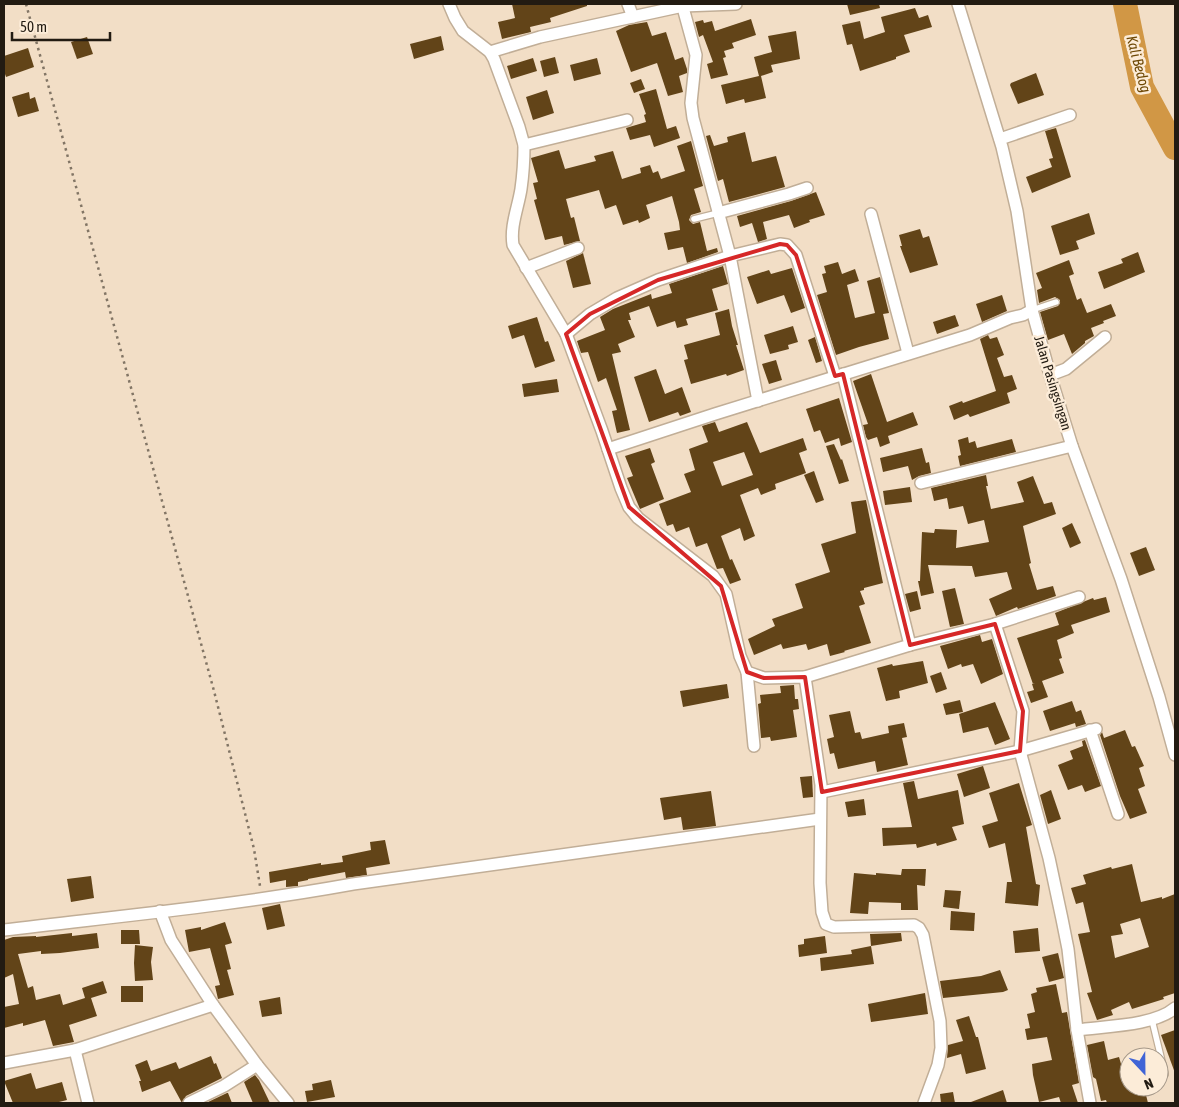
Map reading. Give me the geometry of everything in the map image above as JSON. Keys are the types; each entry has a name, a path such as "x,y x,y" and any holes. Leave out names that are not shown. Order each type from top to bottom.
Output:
{"street":[{"path":"450,4 455,18 463,31 490,52 498,67 524,145 521,190 512,236 513,245 566,334 629,507 638,518 713,576 726,594 740,656 747,672 754,746"},
{"path":"628,4 633,17"},
{"path":"490,52 540,37 683,5 736,4"},
{"name":"Jalan Pasingsingan","path":"958,4 1000,139 1017,211 1027,313 1050,375 1068,447 1121,579 1159,697 1175,755"},
{"path":"683,5 696,55 690,103 730,256 758,401"},
{"path":"1000,139 1070,115"},
{"path":"524,145 627,120"},
{"path":"718,213 807,188"},
{"path":"871,214 908,353"},
{"path":"566,334 590,314 617,298 658,280 730,256 780,244 787,245 792,249 796,255 839,375 910,645"},
{"path":"526,268 578,248"},
{"path":"608,449 970,335 1027,313"},
{"path":"1050,375 1066,369 1105,337"},
{"path":"922,483 1046,454 1068,447"},
{"path":"747,672 764,678 805,677 910,645 995,624 1079,596"},
{"path":"995,624 1023,711 1020,751 1056,890 1068,949 1077,1030 1090,1103"},
{"path":"805,677 822,792 820,819 822,912 826,924 834,927 914,925 919,928 922,934 940,1022 941,1048 938,1065 924,1103"},
{"path":"822,792 1020,751 1093,730 1118,814"},
{"path":"4,930 213,906 820,819"},
{"path":"160,911 171,940 213,1005 257,1065 288,1103"},
{"path":"4,1063 75,1050 213,1005"},
{"path":"1077,1030 1152,1020 1166,1015 1175,1008"},
{"path":"75,1050 88,1103"},
{"path":"189,1103 224,1086 257,1065"}],"lane":[{"path":"694,219 718,213"},
{"path":"1027,313 1056,302"},
{"path":"1152,1020 1158,1047"}],"path":[{"path":"26,4 214,691 254,849 262,898"}],"highlighted area":[{"path":"780,244 787,245 796,255 835,376 843,374 910,645 995,624 1023,711 1020,751 822,792 805,677 764,678 747,672 721,586 629,507 566,334 590,314 658,280"}],"building":[{"path":"512,4 587,4 587,6 550,18 551,22 530,27 531,32 502,39 498,22 515,18"},
{"path":"847,4 879,4 880,8 850,15"},
{"path":"915,8 919,18 928,15 932,27 904,35 910,52 896,57 896,59 860,71 852,44 847,45 842,25 860,21 864,39 885,32 881,17"},
{"path":"751,19 756,35 732,43 734,48 724,51 726,57 723,58 728,75 711,79 707,64 713,62 703,35 699,37 695,22 703,20 704,23 712,21 715,31"},
{"path":"647,22 652,36 666,32 675,60 683,57 687,73 679,76 683,92 668,96 657,63 631,72 616,31 629,25"},
{"path":"796,31 800,59 771,65 773,72 761,76 766,98 745,103 744,99 726,104 721,85 759,76 754,57 772,52 768,36"},
{"path":"441,36 444,50 414,59 410,44"},
{"path":"87,37 93,54 77,59 71,42"},
{"path":"28,48 34,67 6,77 4,56"},
{"path":"555,57 559,73 544,77 540,61"},
{"path":"533,58 537,71 511,79 507,66"},
{"path":"597,58 601,74 574,81 570,65"},
{"path":"1036,73 1044,95 1018,104 1010,85 1011,83"},
{"path":"641,79 645,89 634,93 630,83"},
{"path":"656,89 667,129 676,126 680,138 654,147 650,135 630,140 626,128 646,122 644,115 646,114 639,94"},
{"path":"547,90 554,113 533,120 526,97"},
{"path":"29,92 30,99 35,97 39,111 18,117 12,97"},
{"path":"1056,128 1071,177 1032,193 1026,177 1052,167 1049,159 1053,158 1045,131"},
{"path":"745,132 752,162 776,156 785,187 729,202 723,179 718,181 706,136 710,135 714,146 728,142 727,137"},
{"path":"691,141 703,186 694,189 701,212 691,215 689,220 693,224 700,222 707,251 717,248 718,252 687,263 683,247 668,250 664,233 680,230 672,196 646,205 650,218 639,223 638,220 623,225 616,205 605,209 599,190 566,199 571,218 574,217 580,241 564,245 562,236 545,240 534,200 537,199 533,183 538,182 531,158 559,150 565,169 596,161 594,156 613,151 622,179 641,173 640,168 650,165 653,173 658,171 661,179 685,171 677,146"},
{"path":"816,192 825,215 809,220 810,222 794,228 789,215 763,222 767,239 758,242 752,223 740,227 737,216"},
{"path":"1089,213 1095,234 1076,241 1079,249 1060,255 1051,226"},
{"path":"920,229 923,238 929,236 938,265 910,273 900,246 902,246 899,235"},
{"path":"1138,252 1145,272 1104,289 1098,272 1123,263 1121,259"},
{"path":"583,253 591,284 573,288 566,261"},
{"path":"1069,260 1074,274 1069,276 1077,300 1081,298 1087,313 1111,304 1116,316 1091,328 1094,336 1085,341 1072,354 1064,334 1048,340 1040,312 1058,306 1060,300 1055,297 1039,303 1037,290 1042,288 1036,273"},
{"path":"838,262 842,274 855,269 859,281 847,285 855,318 875,313 867,281 880,277 889,313 883,314 889,339 836,355 817,295 827,292 822,274 826,273 824,266"},
{"path":"723,266 728,284 712,289 718,310 686,319 688,325 677,328 675,321 657,327 649,306 629,313 631,320 628,320 635,337 618,344 621,352 612,354 630,430 617,433 612,411 617,410 606,378 598,382 588,352 581,353 577,341 605,330 600,317 613,309 651,294 652,299 672,293 669,284"},
{"path":"792,268 805,308 791,313 784,295 757,304 747,277 769,270 771,274"},
{"path":"1002,295 1007,311 982,322 976,304"},
{"path":"729,309 738,345 736,345 744,370 691,384 684,360 688,359 684,345 720,335 715,313"},
{"path":"955,315 959,326 937,334 933,322"},
{"path":"537,317 545,342 548,341 555,361 535,368 524,335 512,339 508,326"},
{"path":"793,326 798,342 788,345 789,349 770,354 764,335"},
{"path":"988,335 990,339 997,337 1004,355 997,358 1004,377 1012,375 1017,389 1007,393 1010,403 970,417 968,414 954,420 949,406 996,391 980,339"},
{"path":"815,337 822,361 816,363 808,340"},
{"path":"776,360 782,380 769,384 762,364"},
{"path":"656,369 665,394 682,387 691,412 680,416 678,412 649,422 634,377"},
{"path":"871,374 887,422 913,412 918,425 888,436 890,443 880,447 877,437 868,440 866,437 863,425 868,424 853,381"},
{"path":"557,379 559,392 524,397 522,384"},
{"path":"839,398 852,442 841,446 839,438 825,443 820,430 814,432 806,409"},
{"path":"715,422 719,432 747,422 760,453 803,438 807,450 799,453 806,473 775,484 776,489 761,495 758,488 740,495 755,536 744,541 740,528 721,536 730,560 732,559 741,580 730,584 723,568 717,569 707,543 696,547 689,527 676,532 673,524 667,526 659,504 691,492 684,474 695,470 689,449 708,442 702,426","holes":["744,452 753,475 722,486 713,462"]},
{"path":"968,437 969,443 975,441 977,448 1012,439 1016,452 960,466 958,456 961,455 958,440"},
{"path":"834,444 842,459 849,481 839,484 826,446"},
{"path":"650,448 655,462 651,464 664,499 640,509 627,478 633,476 625,456"},
{"path":"922,448 926,463 929,462 931,473 912,480 908,466 883,472 880,458"},
{"path":"814,471 824,500 816,503 804,475"},
{"path":"986,475 988,486 986,486 991,509 1024,502 1017,482 1033,476 1044,504 1052,502 1056,514 1023,526 1031,563 1029,564 1037,590 1053,586 1056,596 1018,609 1017,607 996,616 989,599 1012,589 1007,572 975,577 972,566 928,565 934,593 921,596 918,581 920,581 922,532 934,533 935,529 957,530 956,548 989,542 984,520 968,524 963,506 949,509 947,498 934,501 931,488"},
{"path":"910,487 912,502 885,505 883,491"},
{"path":"866,500 883,583 864,588 864,590 860,591 865,604 859,606 871,643 830,656 827,644 808,650 806,644 783,649 781,644 754,655 748,639 775,626 772,619 803,608 795,584 830,572 821,544 856,533 851,502"},
{"path":"1072,523 1081,543 1070,548 1062,528"},
{"path":"1146,547 1155,570 1139,576 1130,553"},
{"path":"955,588 964,624 950,627 942,591"},
{"path":"917,591 921,609 910,612 905,594"},
{"path":"1106,597 1110,612 1071,625 1074,633 1057,640 1062,658 1059,659 1064,673 1042,681 1048,697 1031,703 1027,692 1034,690 1017,638 1059,625 1055,613 1093,598 1094,600"},
{"path":"980,635 982,642 992,639 1003,674 981,684 973,664 962,667 961,664 948,669 940,646"},
{"path":"923,661 928,683 899,691 900,698 886,701 877,668 892,664 893,666"},
{"path":"941,672 947,689 936,693 930,676"},
{"path":"727,684 729,698 683,707 680,691"},
{"path":"794,685 795,699 798,699 799,709 793,710 797,737 771,741 770,737 761,738 758,704 761,703 760,695 781,693 780,686"},
{"path":"960,700 963,712 946,715 943,704"},
{"path":"1072,701 1076,712 1081,710 1086,724 1076,727 1075,723 1050,731 1043,711"},
{"path":"995,702 1010,739 995,745 988,727 963,733 959,714"},
{"path":"850,711 855,733 860,732 862,739 889,733 888,726 904,723 907,737 902,738 908,765 877,772 875,761 838,769 834,753 830,754 827,739 834,737 829,715"},
{"path":"1125,730 1132,747 1135,746 1144,766 1139,768 1145,786 1138,789 1147,813 1130,819 1120,796 1100,735 1102,732 1104,738"},
{"path":"1085,740 1101,786 1085,792 1082,785 1068,790 1058,765 1073,759 1070,751 1083,746 1082,741"},
{"path":"983,766 990,788 964,797 957,774"},
{"path":"812,776 813,797 803,798 800,777"},
{"path":"914,781 918,799 958,790 964,824 952,827 957,840 937,846 936,843 917,848 916,844 883,846 882,828 912,827 903,783"},
{"path":"1019,783 1032,825 1026,827 1036,884 1040,885 1038,906 1005,903 1007,882 1012,882 1005,843 989,848 982,826 998,821 989,793"},
{"path":"1051,790 1061,819 1048,824 1040,795"},
{"path":"711,791 716,826 683,830 681,817 664,820 660,798"},
{"path":"864,799 866,815 848,817 845,802"},
{"path":"385,840 390,864 366,868 367,875 346,878 345,872 308,879 298,882 298,886 286,887 286,880 270,883 269,872 321,863 321,865 343,862 342,856 371,850 370,842"},
{"path":"1132,864 1141,902 1162,897 1162,899 1175,894 1175,993 1163,997 1164,999 1132,1009 1129,1002 1111,1010 1113,1015 1097,1020 1087,993 1092,992 1078,934 1090,932 1083,902 1076,904 1071,888 1086,884 1083,875 1111,867 1112,869","holes":["1140,918 1149,947 1115,958 1111,936 1123,934 1120,924"]},
{"path":"902,869 926,869 925,886 917,885 918,910 901,910 901,903 869,902 868,914 850,913 854,873 901,875"},
{"path":"91,876 94,898 71,902 67,879"},
{"path":"945,890 961,891 959,909 943,907"},
{"path":"280,904 285,926 267,930 262,908"},
{"path":"951,911 975,913 974,931 950,930"},
{"path":"225,922 232,943 225,945 231,969 227,970 234,995 218,999 215,986 220,985 210,948 189,952 185,930 201,927 201,930"},
{"path":"1038,928 1040,951 1015,953 1013,931"},
{"path":"121,930 139,930 140,944 121,944"},
{"path":"72,933 72,936 97,933 99,948 60,953 41,954 41,951 18,954 28,988 33,986 36,1000 60,994 63,1005 85,998 82,988 103,981 107,993 91,998 97,1016 69,1025 74,1042 53,1046 45,1020 23,1026 23,1023 4,1028 4,1007 19,1004 13,974 4,978 4,940 13,937 36,937"},
{"path":"901,933 902,941 871,946 870,934"},
{"path":"825,936 827,953 799,957 798,945 804,944 804,939"},
{"path":"135,945 153,947 151,962 153,980 135,981"},
{"path":"871,946 874,964 821,971 820,958 852,954 851,950"},
{"path":"1058,953 1064,978 1049,982 1042,957"},
{"path":"1000,970 1008,990 943,998 940,981 981,976"},
{"path":"1056,984 1062,1013 1067,1012 1079,1083 1072,1085 1078,1103 1061,1103 1059,1097 1039,1102 1033,1075 1032,1064 1052,1060 1047,1037 1027,1040 1025,1029 1030,1028 1027,1014 1035,1012 1031,994 1037,992 1036,988"},
{"path":"121,986 143,986 143,1002 121,1002"},
{"path":"925,993 928,1014 871,1022 868,1004"},
{"path":"280,997 282,1014 262,1017 259,1001"},
{"path":"969,1016 976,1037 978,1037 986,1069 966,1074 961,1054 947,1058 948,1045 963,1041 956,1020"},
{"path":"1175,1030 1175,1073 1169,1057 1169,1047 1165,1047 1161,1035"},
{"path":"1104,1041 1108,1060 1119,1057 1119,1097 1146,1097 1148,1103 1107,1103 1106,1100 1101,1101 1096,1079 1093,1077 1087,1045"},
{"path":"211,1056 222,1078 186,1096 182,1103 170,1081 142,1092 139,1081 141,1081 135,1065 147,1060 151,1071 176,1062 179,1069"},
{"path":"31,1073 36,1089 62,1082 67,1100 55,1103 13,1103 4,1081"},
{"path":"255,1075 270,1103 253,1103 244,1082"},
{"path":"331,1080 335,1097 307,1102 305,1091 313,1090 312,1084"},
{"path":"1003,1090 1007,1103 971,1103 971,1102"},
{"path":"953,1092 955,1103 941,1103 940,1094"},
{"path":"227,1093 232,1103 206,1103"}],"waterway":[{"name":"Kali Bedog","path":"1125,4 1142,87 1175,148"}]}
